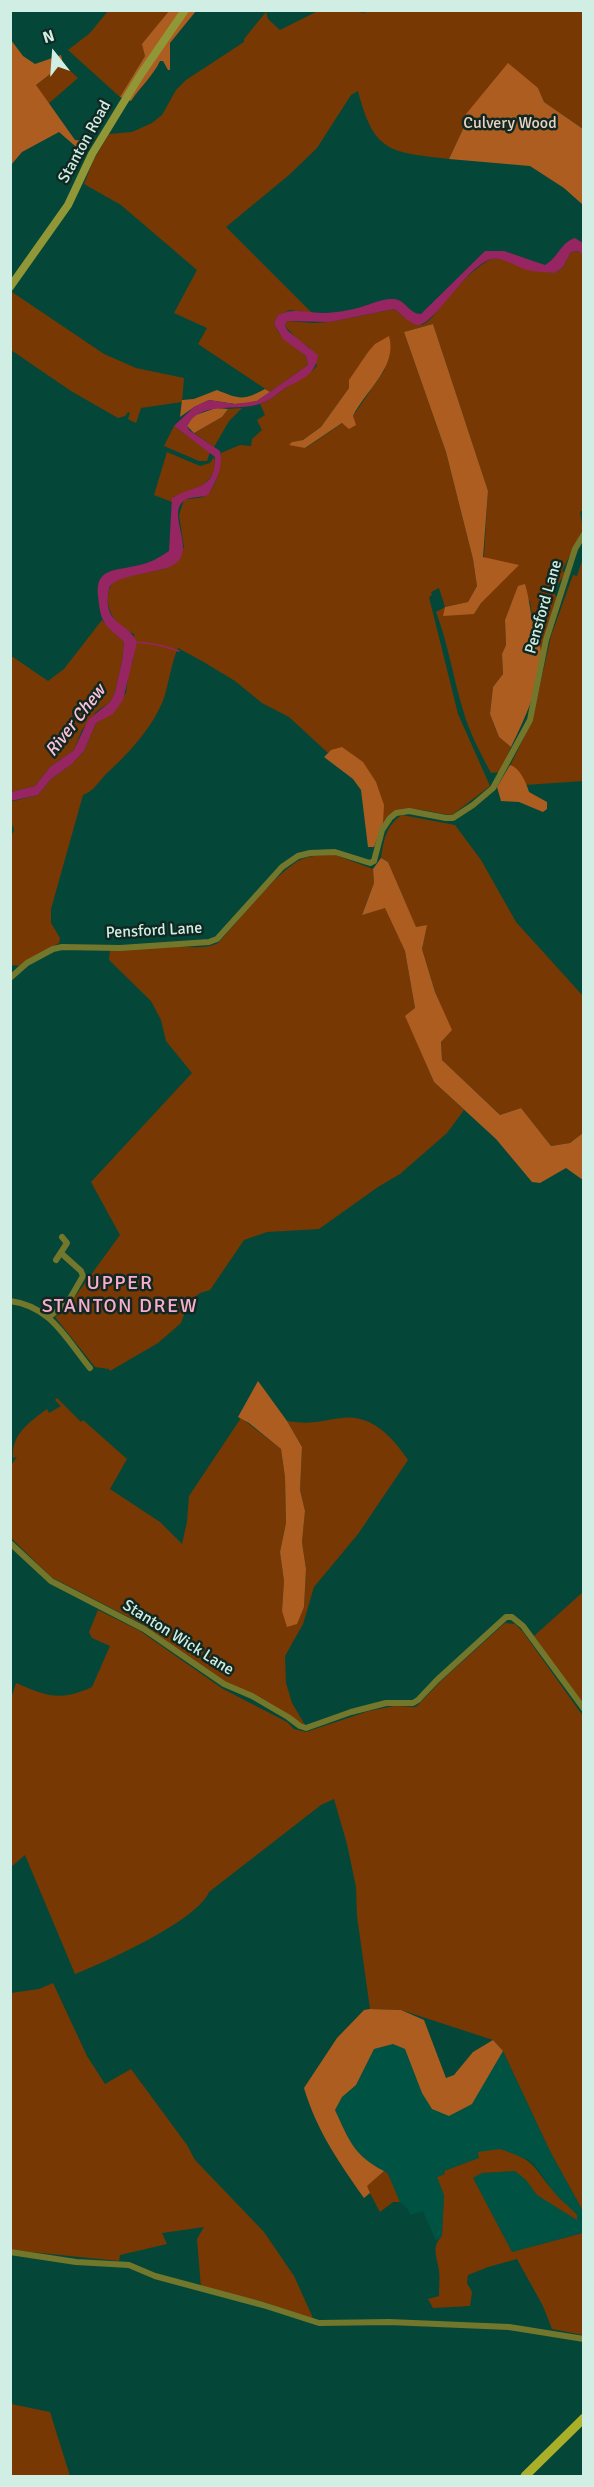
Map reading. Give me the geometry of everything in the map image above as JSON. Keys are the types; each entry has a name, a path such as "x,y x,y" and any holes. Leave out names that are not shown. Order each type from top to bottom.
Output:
{"main road":[{"name":"Stanton Road","path":"10,287 68,205 92,154 141,74 185,10"},
{"path":"525,2476 584,2418"}],"street":[{"name":"Pensford Lane","path":"10,978 27,963 53,949 62,947 120,948 209,942 223,932 282,867 298,856 335,852 370,863 375,861 377,856 382,830 396,813 409,811 446,818 460,814 473,805 493,788 530,720 546,640 575,549 584,534"},
{"path":"56,1260 67,1243 62,1237"},
{"path":"49,1317 68,1302 83,1276 81,1271 62,1253"},
{"path":"10,1301 33,1305 49,1317 90,1368"},
{"name":"Stanton Wick Lane","path":"10,1543 51,1581 144,1629 224,1684 252,1696 306,1728 351,1712 386,1703 413,1703 506,1617 512,1617 523,1626 584,1710"},
{"path":"10,2252 76,2262 129,2265 155,2276 246,2300 319,2323 388,2322 509,2327 584,2339"}],"shaded area":[{"path":"349,10 364,13 369,10 583,11 583,129 544,102 538,88 466,114 464,127 449,159 413,154 388,146 379,138 364,112 358,91 351,95 317,148 289,175 226,227 312,313 290,310 277,316 274,324 279,333 306,356 308,365 270,392 198,344 207,328 174,313 197,270 121,205 84,184 93,161 109,134 132,132 152,123 162,115 176,90 186,80 244,42 266,12 268,19 280,30 318,11"},
{"path":"108,11 169,11 143,44 145,56 120,97 68,50 90,33"},
{"path":"63,64 78,78 48,104 36,85"},
{"name":"River Chew","path":"575,238 583,243 583,256 579,251 571,252 563,267 555,273 527,270 496,259 482,263 424,323 414,324 394,309 330,322 287,321 285,326 288,331 318,355 313,369 303,379 262,403 252,406 211,409 193,418 187,426 189,430 220,451 221,462 208,495 185,500 180,506 178,513 183,541 181,557 175,564 168,567 119,580 109,589 109,610 112,616 133,635 137,642 123,700 113,714 96,723 84,751 72,764 51,779 38,795 11,801 11,792 35,786 50,767 74,750 88,720 110,702 115,692 124,642 102,618 98,596 100,580 108,572 144,564 169,551 172,498 201,485 212,476 215,457 174,426 194,407 209,400 235,404 257,401 308,365 306,356 283,339 274,324 277,316 289,311 327,313 344,311 389,299 398,300 413,312 421,314 485,251 504,251 545,265 566,243"},
{"path":"579,251 584,256 584,509 580,512 583,529 562,571 566,573 553,591 557,598 541,651 533,624 530,601 512,603 505,620 506,645 502,654 503,674 493,687 490,714 499,737 511,747 500,772 491,773 465,718 436,612 445,607 439,588 431,592 432,595 429,597 458,714 490,786 452,815 406,809 398,811 383,823 383,808 376,786 362,771 331,750 328,753 289,717 262,703 235,681 178,648 164,698 154,719 124,757 83,795 51,909 51,923 60,938 59,943 20,966 11,965 10,839 14,830 10,802 38,795 51,779 72,764 84,751 96,723 108,716 126,693 129,669 133,661 134,634 120,625 111,613 108,599 112,583 120,578 164,569 184,547 179,515 184,500 203,497 212,489 219,471 221,453 240,445 251,446 252,439 262,430 257,420 265,415 260,404 317,366 310,348 298,340 285,326 287,321 330,322 394,309 408,320 422,325 431,319 465,279 487,261 505,260 555,273 563,267 571,252","holes":["433,324 488,491 481,603 474,614 445,607 468,602 477,586 473,559 446,452 404,332","368,352 388,357 384,371 353,416 306,448 292,442 303,440 321,427 349,388 350,380"]},
{"path":"12,292 104,354 136,368 184,378 182,402 141,408 136,423 128,419 130,413 128,412 125,416 118,418 71,391 11,350"},
{"path":"242,408 229,421 214,447 194,433 222,417 228,409"},
{"path":"174,426 210,452 207,461 199,461 164,446"},
{"path":"167,452 200,466 210,463 214,457 213,473 204,484 190,492 174,496 172,502 154,495"},
{"path":"583,558 583,781 525,785 510,766 532,721 551,636 573,575 577,576"},
{"path":"102,620 124,642 115,692 110,702 96,712 82,730 74,750 50,767 35,786 11,792 10,655 48,681 64,669"},
{"path":"402,815 455,825 481,860 516,922 583,996 583,1133 570,1143 551,1146 521,1108 500,1115 442,1060 441,1042 451,1030 435,992 422,949 426,925 416,928 388,862 381,858 389,828"},
{"path":"335,855 373,869 374,883 362,914 385,907 405,951 415,1008 406,1017 434,1082 464,1110 447,1133 400,1174 319,1229 267,1232 244,1240 210,1290 200,1293 189,1301 181,1323 158,1343 110,1371 95,1367 55,1317 66,1309 120,1235 91,1182 192,1073 166,1041 161,1020 151,1001 109,960 110,950 202,947 218,943 288,868 307,858"},
{"path":"57,1398 81,1422 83,1420 127,1459 110,1489 160,1522 182,1544 189,1496 241,1418 281,1449 285,1477 286,1523 280,1552 284,1581 282,1610 288,1627 304,1607 306,1569 302,1542 305,1511 300,1490 302,1447 287,1421 309,1423 342,1418 363,1420 381,1429 402,1452 408,1460 358,1534 314,1587 303,1624 285,1656 286,1683 292,1703 305,1725 222,1681 144,1625 51,1577 11,1538 11,1465 17,1457 13,1458 15,1442 22,1430 34,1419 47,1409 49,1413 61,1406 55,1400"},
{"path":"583,1592 583,1705 534,1636"},
{"path":"98,1610 140,1631 223,1689 287,1722 294,1729 306,1732 369,1711 394,1706 416,1707 505,1623 515,1624 523,1632 583,1716 583,2211 550,2151 503,2051 493,2040 401,2010 370,2009 357,1916 356,1887 334,1799 321,1805 209,1892 201,1903 169,1928 75,1974 25,1855 11,1867 10,1702 16,1683 53,1696 71,1695 92,1687 110,1646 92,1638 89,1632"},
{"path":"53,1983 87,2056 105,2084 131,2069 187,2145 195,2160 264,2232 294,2276 313,2318 293,2314 261,2301 201,2288 197,2239 204,2227 162,2233 167,2244 120,2255 119,2261 11,2250 11,1993 39,1989"},
{"path":"393,2044 405,2049 422,2093 472,2104 503,2051 550,2151 583,2211 583,2233 512,2252 473,2178 482,2173 515,2171 538,2195 576,2219 577,2215 554,2193 535,2165 528,2159 478,2153 479,2158 444,2171 445,2174 437,2177 444,2195 442,2236 436,2241 423,2211 411,2215 400,2202 388,2174 367,2163 352,2146 335,2110 342,2097 356,2085 374,2049"},
{"path":"500,2149 532,2164 556,2194 577,2215 577,2220 537,2195 526,2180 515,2171 482,2173 473,2178 512,2252 583,2233 583,2335 552,2329 543,2306 517,2259 468,2275 467,2283 472,2292 470,2306 433,2308 428,2299 439,2296 436,2248 442,2236 444,2195 437,2177 445,2174 444,2171 479,2158 478,2152"},
{"path":"384,2171 388,2174 400,2202 393,2202 380,2212 366,2186"},
{"path":"11,2404 50,2412 70,2476 11,2476"}],"green space":[{"path":"169,11 196,11 170,43 170,70 163,61 160,61 131,101 120,97 145,56 142,44"},
{"path":"11,40 23,56 35,64 61,55 63,64 36,85 75,140 83,141 85,148 82,152 59,132 22,152 11,165"},
{"name":"Culvery Wood","path":"508,63 538,88 544,102 583,129 583,205 564,188 530,166 449,159 464,127 466,114"},
{"path":"433,324 488,491 483,557 519,565 481,603 474,614 443,616 445,607 468,602 477,586 473,559 446,452 404,332"},
{"path":"389,336 391,347 389,358 379,378 353,416 356,425 349,429 342,423 305,448 289,445 292,442 303,440 321,427 349,388 349,380 368,352 375,344"},
{"path":"265,389 270,392 257,401 235,404 209,400 180,417 182,400 194,399 217,390 236,397 246,397"},
{"path":"216,408 228,409 222,417 194,433 187,426 193,416"},
{"path":"525,584 540,648 540,673 532,700 511,747 499,737 490,714 493,687 503,674 502,654 506,645 505,620 518,586"},
{"path":"342,747 363,762 376,782 384,805 383,823 374,847 368,847 361,790 353,779 324,757 331,750"},
{"path":"510,765 520,772 529,792 547,802 547,809 543,812 519,802 501,801 497,787"},
{"path":"381,858 388,862 416,927 427,925 422,949 435,992 452,1030 441,1042 442,1060 500,1115 521,1108 551,1146 570,1143 583,1133 583,1180 566,1168 540,1183 532,1182 496,1139 434,1082 405,1016 415,1008 405,951 385,908 362,915 374,883 373,869"},
{"path":"258,1381 287,1421 302,1447 300,1490 305,1511 302,1542 306,1569 304,1607 297,1624 287,1627 282,1611 284,1581 280,1552 286,1523 285,1477 281,1449 238,1417"},
{"path":"364,2010 401,2010 424,2020 446,2078 454,2075 473,2052 493,2040 503,2051 472,2104 449,2116 432,2109 422,2093 405,2049 393,2044 374,2049 356,2085 342,2097 335,2110 349,2139 359,2153 384,2171 367,2186 370,2193 364,2198 322,2132 304,2088 337,2038"}],"waterway":[{"path":"137,642 179,651"}],"district":[{"name":"UPPER STANTON DREW","path":"120,1296"}]}
